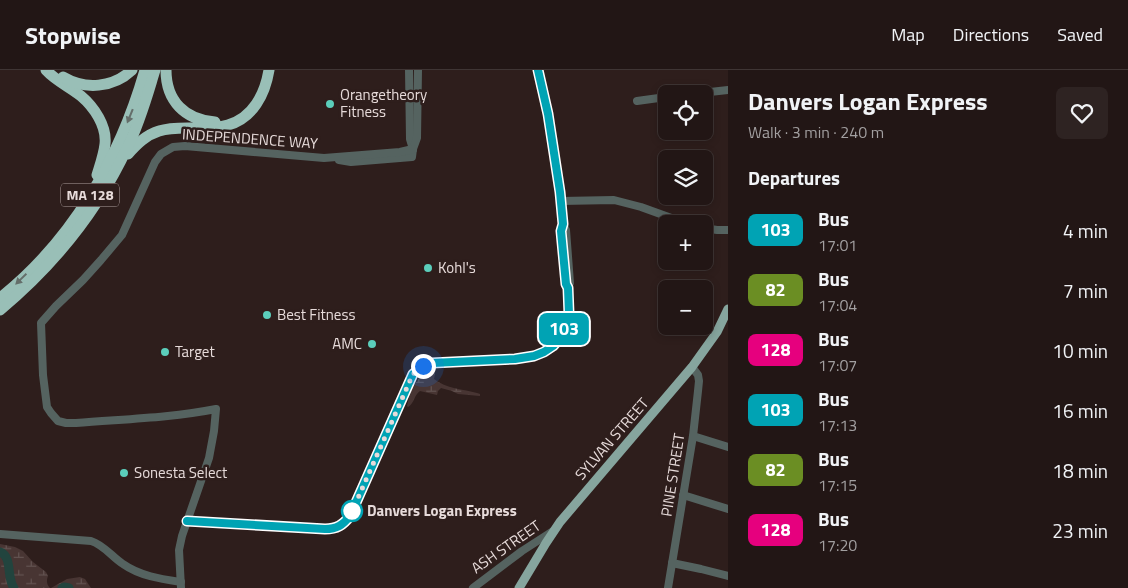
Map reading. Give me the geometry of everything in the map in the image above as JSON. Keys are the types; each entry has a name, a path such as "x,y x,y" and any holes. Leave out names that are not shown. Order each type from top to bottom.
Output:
{"highway":[{"path":"46,70 92,107 103,129 104,150 88,199"},
{"path":"55,70 70,81 95,86 114,82 132,70"},
{"name":"MA 128","path":"0,298 43,257 70,226 88,199 118,144 135,104 145,70"},
{"name":"MA 128","path":"0,310 30,284 73,237 102,197 129,145 142,112 154,70"},
{"path":"166,70 168,90 177,105 187,114 200,120 215,122 231,118 245,109 256,93 262,70"},
{"path":"118,167 139,142 159,131 178,128 218,127 228,125 242,118 259,101 270,70"}],"main road":[{"name":"SYLVAN STREET","path":"519,588 555,530 573,506 692,367 717,332 728,309"}],"street":[{"path":"409,70 410,140 412,153"},
{"path":"412,153 417,138 418,70"},
{"path":"0,534 93,541 100,544 124,565 142,573 181,585 179,550 187,521 325,529 339,527 350,516 413,374 423,366 432,363 515,359 534,356 553,346 561,337 569,314 568,288 561,231 563,224 561,200 548,114 538,70"},
{"path":"713,92 728,90"},
{"path":"638,101 658,98"},
{"name":"INDEPENDENCE WAY","path":"187,521 209,458 216,409 156,417 76,423 58,421 47,407 43,375 41,323 87,276 122,235 154,162 161,154 173,147 185,146 324,158 400,152 412,153"},
{"path":"561,200 614,200 663,215"},
{"path":"713,229 728,230"},
{"name":"PINE STREET","path":"668,588 693,436 699,381 698,375 692,367"},
{"path":"693,436 728,447"},
{"path":"683,495 728,509"},
{"name":"ASH STREET","path":"473,588 522,551 555,530"},
{"path":"672,564 728,576"}],"green space":[{"path":"425,373 434,373 434,379 444,385 477,393 480,396 458,394 441,388 437,395 420,391 408,407 413,388 418,379"},
{"path":"0,544 23,551 46,572 48,576 47,583 50,588 0,588"},
{"path":"80,577 85,579 91,588 51,588 67,579"}],"waterway":[{"path":"0,552 7,558 10,578 14,588"},
{"path":"62,588 69,588"}],"bus line":[{"name":"103","path":"187,521 325,529 339,527 350,516 413,374 420,368 432,363 515,359 534,356 553,346 561,337 569,314 561,231 563,224 548,114 538,70"}],"place":[{"name":"Orangetheory Fitness","path":"330,104"},
{"name":"Kohl's","path":"428,268"},
{"name":"Best Fitness","path":"267,315"},
{"name":"AMC","path":"372,344"},
{"name":"Target","path":"165,352"},
{"name":"Sonesta Select","path":"124,473"},
{"name":"Danvers Logan Express","path":"352,511"}],"route":[{"path":"352,511 350,516 413,374 423,366"}]}
